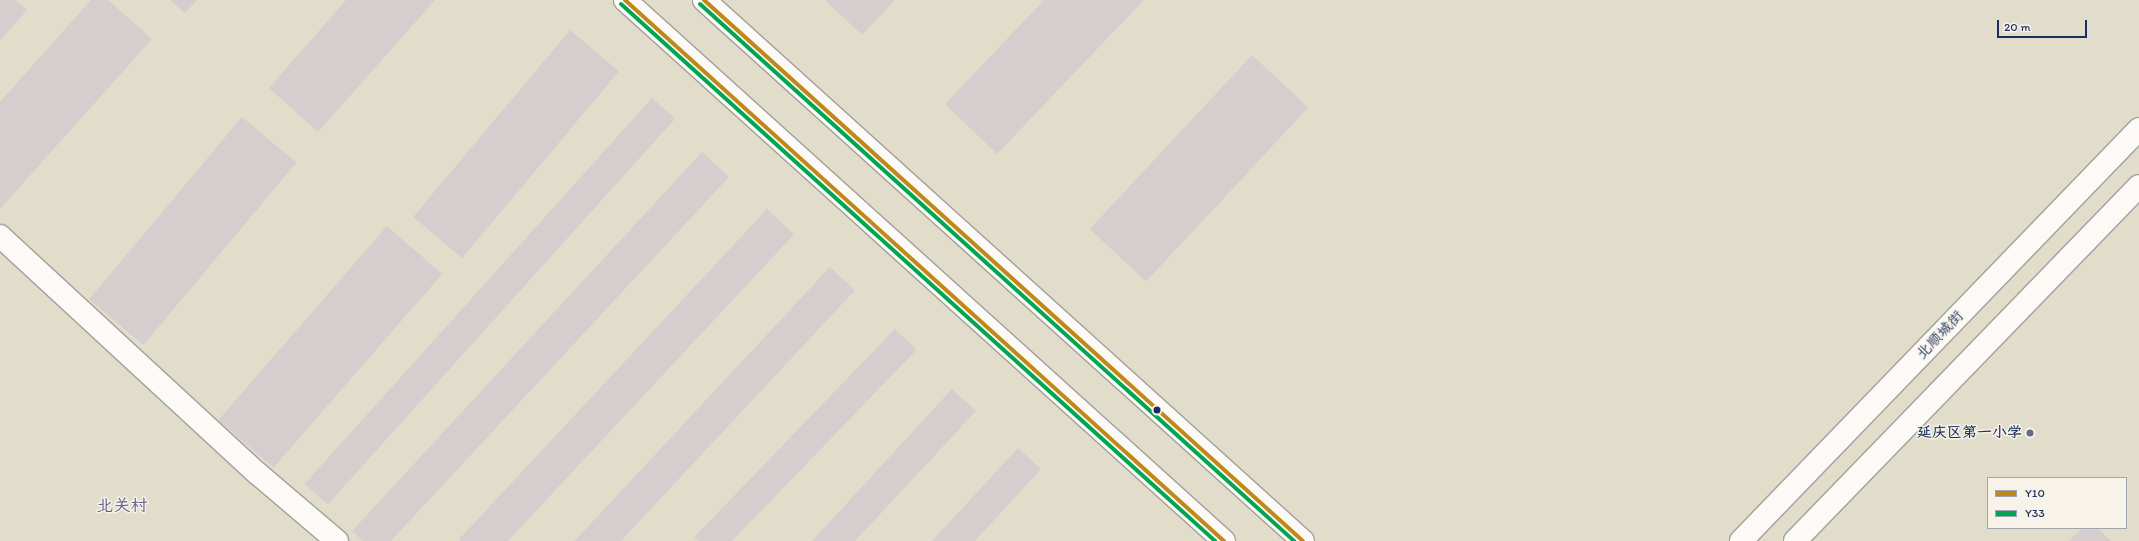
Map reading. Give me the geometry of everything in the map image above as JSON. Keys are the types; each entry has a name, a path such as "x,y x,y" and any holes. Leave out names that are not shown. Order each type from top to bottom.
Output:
{"street":[{"path":"625,0 1224,541"},
{"path":"704,0 1304,541"},
{"name":"北顺城街","path":"1741,541 2139,129"},
{"path":"1796,541 2139,186"},
{"path":"0,236 251,467 337,541"}],"building":[{"path":"0,0 15,0 27,10 0,41"},
{"path":"91,0 108,0 152,39 0,209 0,102"},
{"path":"170,0 197,0 185,13"},
{"path":"346,0 435,0 318,132 269,88"},
{"path":"825,0 895,0 862,35"},
{"path":"1044,0 1144,0 997,154 945,104"},
{"path":"570,30 619,71 462,258 413,217"},
{"path":"1252,55 1308,108 1146,282 1090,229"},
{"path":"652,98 675,119 328,504 305,484"},
{"path":"242,117 296,163 143,345 89,299"},
{"path":"702,152 729,177 391,541 363,541 352,531"},
{"path":"767,209 794,234 508,541 460,541 459,540"},
{"path":"387,226 442,274 273,468 218,420"},
{"path":"830,267 855,290 621,541 575,541"},
{"path":"895,329 917,350 732,541 699,541 694,537"},
{"path":"952,389 976,411 855,541 812,541"},
{"path":"1018,448 1041,469 975,541 932,541"},
{"path":"2081,529 2098,529 2111,541 2069,541"}],"transit line":[{"name":"Y10","path":"625,0 1224,541"},
{"name":"Y10","path":"704,0 1303,541"},
{"name":"Y33","path":"621,4 1215,541"},
{"name":"Y33","path":"700,4 1294,541"}],"place":[{"name":"延庆区第一小学","path":"2030,433"}],"district":[{"name":"北关村","path":"122,506"}]}
